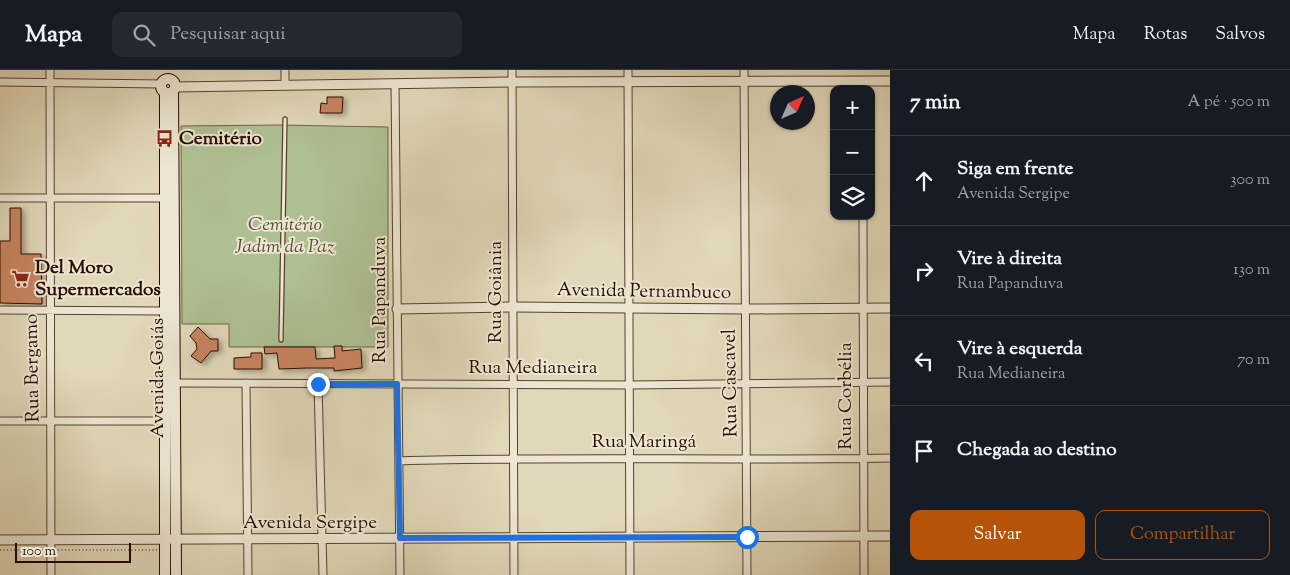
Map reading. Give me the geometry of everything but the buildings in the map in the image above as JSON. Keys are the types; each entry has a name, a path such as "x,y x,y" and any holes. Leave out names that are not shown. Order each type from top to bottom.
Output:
{"main road":[{"name":"Avenida Goiás","path":"169,82 169,198 175,383 176,575"},
{"name":"Avenida Goiás","path":"165,575 165,311 169,198"}],"street":[{"name":"Rua Bergamo","path":"50,70 51,575"},
{"path":"285,70 285,86"},
{"name":"Rua Goiânia","path":"512,70 514,575"},
{"path":"628,70 631,308 630,575"},
{"name":"Rua Cascavel","path":"744,70 748,458 747,575"},
{"path":"0,82 169,82 285,86 512,82 862,85 890,81"},
{"name":"Rua Papanduva","path":"395,85 400,575"},
{"path":"0,198 169,198"},
{"name":"Rua Corbélia","path":"863,220 862,458 864,575"},
{"name":"Avenida Pernambuco","path":"397,309 513,307 890,308"},
{"path":"0,310 165,311"},
{"name":"Rua Medianeira","path":"175,383 631,385 890,382"},
{"path":"246,383 248,575"},
{"path":"318,384 322,575"},
{"path":"0,421 165,421"},
{"name":"Rua Maringá","path":"399,460 513,457 631,460 890,458"},
{"name":"Avenida Sergipe","path":"0,540 51,539 165,545 176,540 890,536"}],"lane":[{"path":"281,340 285,119"}],"path":[{"path":"0,550 51,550 165,545"}],"green space":[{"name":"Cemitério Jadim da Paz","path":"181,126 388,127 388,347 229,347 229,324 182,324"}],"place":[{"name":"Cemitério","path":"165,139"},
{"name":"Del Moro Supermercados","path":"21,279"}],"route":[{"path":"318,384 397,384 400,538 747,537"}]}
